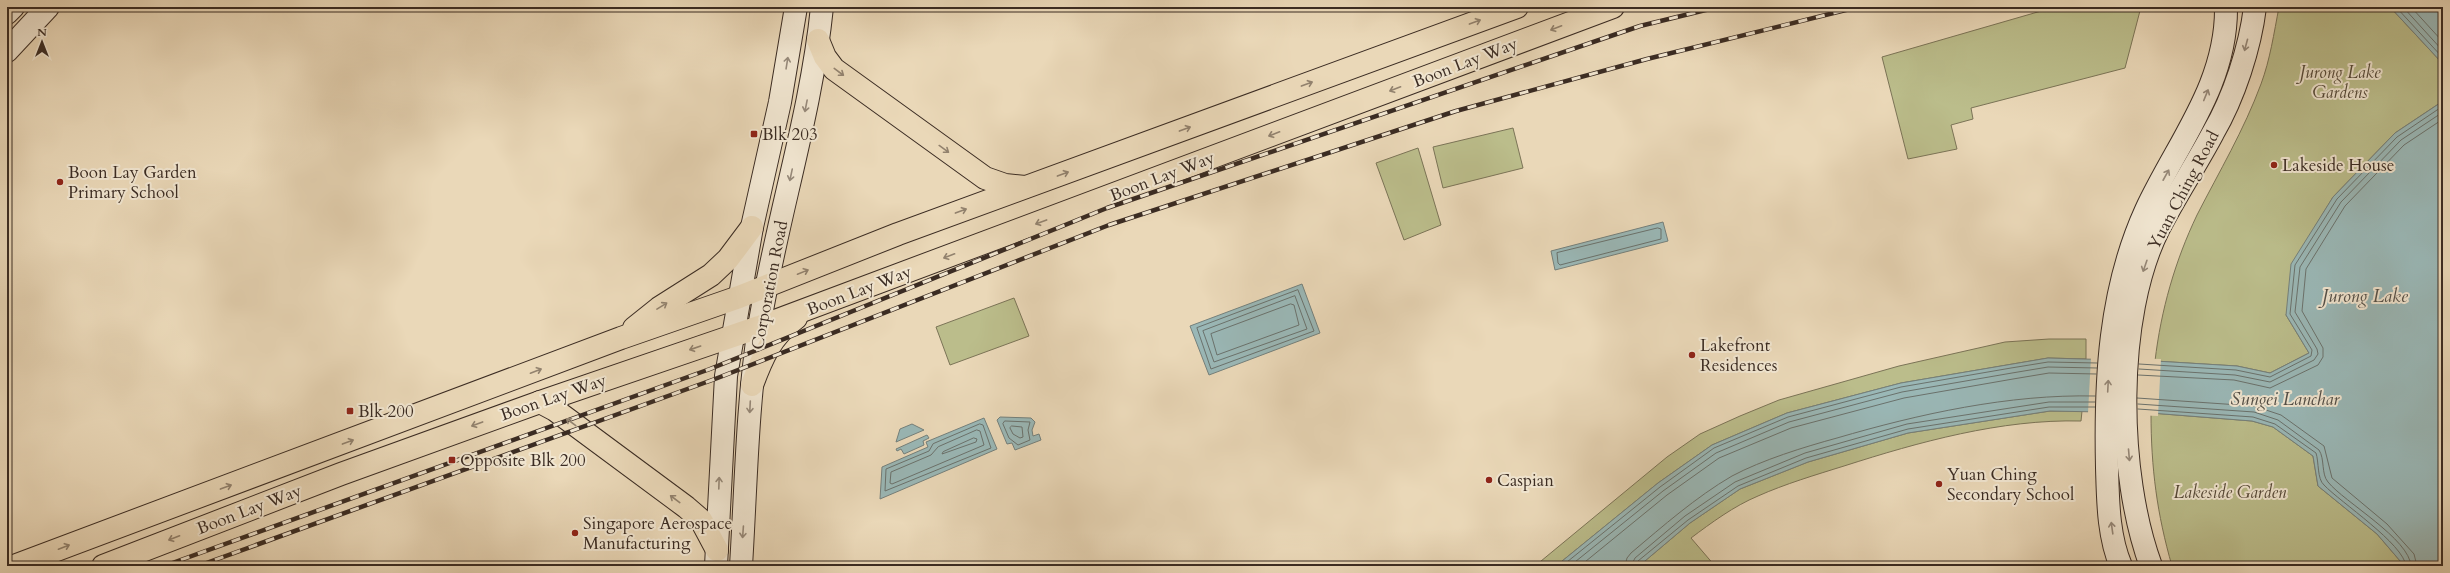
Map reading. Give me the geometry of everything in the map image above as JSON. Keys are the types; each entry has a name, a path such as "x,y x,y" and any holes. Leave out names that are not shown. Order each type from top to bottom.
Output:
{"main road":[{"name":"Boon Lay Way","path":"14,566 621,338 739,297 898,234 1517,7"},
{"name":"Boon Lay Way","path":"103,566 341,474 540,402 759,327 1612,7"},
{"path":"818,40 825,57 834,69 985,178 1005,186 1026,187"},
{"path":"621,338 659,308 711,275 728,259 752,227"},
{"path":"752,385 762,356 771,341 785,326 811,307"},
{"path":"540,402 555,410 686,507 701,520 716,558"}],"street":[{"path":"7,14 13,7"},
{"path":"7,51 15,33 48,7"},
{"name":"Corporation Road","path":"716,558 721,438 732,336 752,227 780,102 796,7"},
{"name":"Corporation Road","path":"741,566 752,385 759,327 818,40 822,7"},
{"name":"Yuan Ching Road","path":"2121,566 2116,553 2108,502 2116,416 2119,356 2114,318 2128,255 2146,209 2190,131 2218,65 2226,7"},
{"name":"Yuan Ching Road","path":"2119,356 2132,321 2144,268 2159,229 2214,132 2230,95 2241,64 2255,7"},
{"name":"Yuan Ching Road","path":"2116,416 2144,548 2151,566"}],"green space":[{"path":"2055,7 2141,7 2125,68 1971,108 1973,119 1951,125 1957,149 1908,159 1882,57"},
{"name":"Jurong Lake Gardens","path":"2279,7 2390,7 2443,64 2443,101 2395,133 2333,197 2316,225 2286,315 2309,353 2270,373 2237,366 2155,361 2165,305 2182,250 2197,215 2239,134 2261,84 2272,46"},
{"path":"1513,128 1523,168 1443,188 1433,147"},
{"path":"1418,148 1441,225 1404,240 1376,163"},
{"path":"1014,298 1029,336 950,365 936,327"},
{"path":"2049,339 2086,339 2086,359 2048,358 1901,383 1787,413 1712,445 1658,483 1556,566 1535,566 1667,457 1700,434 1740,416 1779,400 1899,366 2005,342"},
{"path":"2050,411 2082,411 2081,421 2051,421 2021,424 1961,434 1872,457 1811,476 1749,500 1723,515 1691,538 1715,566 1639,566 1690,523 1740,489 1808,462 1908,433"},
{"name":"Lakeside Garden","path":"2151,413 2252,421 2273,427 2313,456 2318,486 2377,534 2401,562 2402,566 2172,566 2162,528 2156,491 2152,453"}],"water":[{"path":"2390,7 2443,7 2443,64"},
{"path":"2443,101 2443,566 2402,566 2401,562 2377,534 2318,486 2313,456 2273,427 2252,421 2151,413 2050,411 1908,433 1808,462 1740,489 1690,523 1639,566 1556,566 1658,483 1712,445 1787,413 1901,383 2048,358 2155,361 2237,366 2270,373 2309,353 2286,315 2291,264 2333,197 2395,133"},
{"path":"1663,222 1668,241 1555,270 1551,251"},
{"path":"1302,284 1320,333 1209,375 1190,326"},
{"path":"1000,417 1031,418 1035,422 1032,430 1033,436 1039,434 1041,440 1015,450 1012,443 1007,444 997,420"},
{"path":"984,418 997,449 880,499 882,467 928,447 926,442"},
{"path":"912,424 924,430 896,442 900,429"},
{"path":"927,435 929,438 923,441 924,445 904,454 901,449 897,451 896,449"}],"pier":[{"path":"2091,357 2161,359 2158,416 2088,413"}],"railway":[{"path":"164,566 710,369 1107,208 1640,26 1718,7"},
{"path":"198,566 715,379 1109,225 1456,111 1647,59 1858,7"}],"place":[{"name":"Blk 203","path":"754,134"},
{"name":"Lakeside House","path":"2274,165"},
{"name":"Boon Lay Garden Primary School","path":"60,182"},
{"name":"Lakefront Residences","path":"1692,355"},
{"name":"Blk 200","path":"350,411"},
{"name":"Opposite Blk 200","path":"452,460"},
{"name":"Caspian","path":"1489,480"},
{"name":"Yuan Ching Secondary School","path":"1939,484"},
{"name":"Singapore Aerospace Manufacturing","path":"575,533"}],"water label":[{"name":"Jurong Lake","path":"2365,296"},
{"name":"Sungei Lanchar","path":"2285,399"}]}
